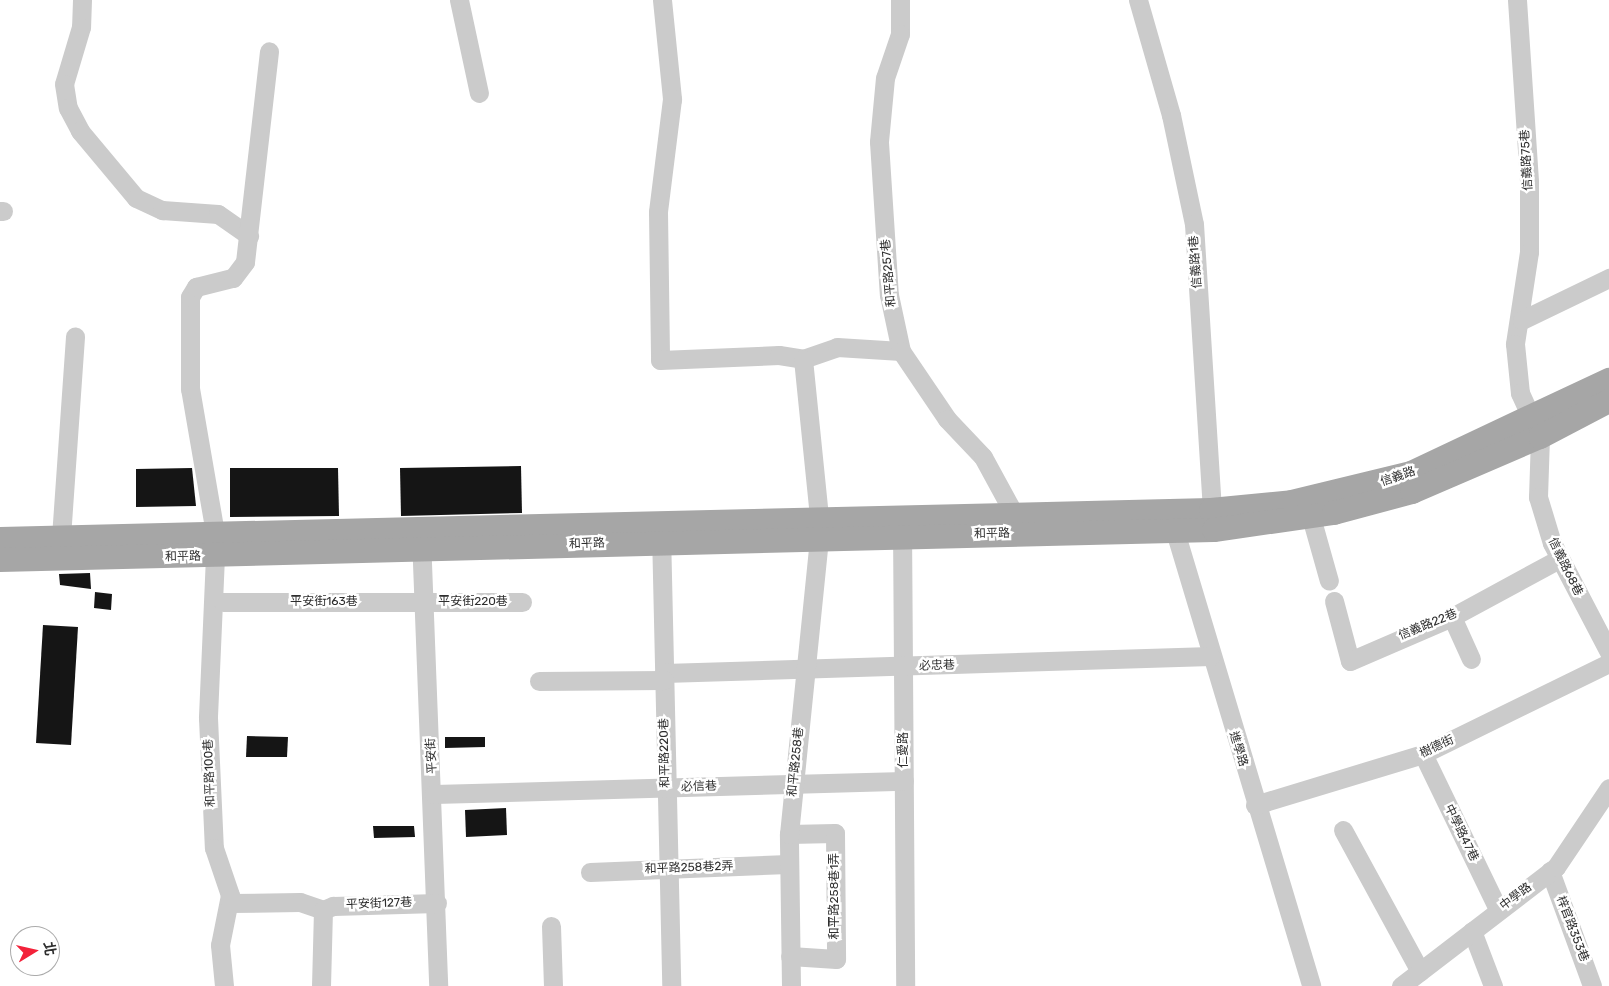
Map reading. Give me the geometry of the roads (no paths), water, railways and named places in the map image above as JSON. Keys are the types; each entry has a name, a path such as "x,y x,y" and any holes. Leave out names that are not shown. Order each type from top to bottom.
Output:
{"main road":[{"name":"信義路","path":"1172,521 1311,517 1412,492 1537,427 1609,380"},
{"name":"信義路","path":"1212,520 1377,485 1609,400"},
{"name":"和平路","path":"902,525 1013,512 1172,521"},
{"name":"和平路","path":"0,560 214,545 420,526 661,531 1172,521"},
{"name":"和平路","path":"0,538 61,537 214,545 422,551 661,531"}],"street":[{"path":"82,0 81,27 64,84 68,108 80,131 136,198 162,210 218,214 249,236"},
{"path":"459,0 479,93"},
{"path":"662,0 672,99 658,212 660,360 779,355 803,359 837,347 900,351"},
{"name":"和平路257巷","path":"900,0 900,34 885,78 879,142 888,295 900,351 947,419 983,458 1013,512"},
{"name":"信義路1巷","path":"1138,0 1172,115 1194,224 1212,520"},
{"name":"信義路75巷","path":"1517,0 1529,182 1529,252 1522,320 1515,344 1520,393 1537,427"},
{"name":"和平路100巷","path":"224,986 220,945 230,903 211,820 208,718 213,662 209,632 214,545 190,389 190,297 196,287 233,278 245,262 269,51"},
{"path":"1522,320 1609,278"},
{"path":"61,537 75,336"},
{"name":"和平路258巷","path":"792,986 788,864 789,834 819,528 803,359"},
{"name":"信義路68巷","path":"1537,427 1538,497 1559,559 1609,652"},
{"path":"1311,517 1329,581"},
{"name":"進學路","path":"1172,521 1311,986"},
{"name":"仁愛路","path":"902,525 905,986"},
{"name":"平安街","path":"420,526 434,794 438,986"},
{"name":"和平路220巷","path":"661,531 671,986"},
{"name":"信義路22巷","path":"1334,601 1350,661 1452,617 1559,559"},
{"name":"平安街163巷","path":"223,602 425,602"},
{"name":"平安街220巷","path":"425,602 522,602"},
{"path":"1452,617 1471,658"},
{"name":"必忠巷","path":"539,681 664,677 805,669 1211,656"},
{"name":"樹德街","path":"1256,804 1423,754 1609,663"},
{"name":"中學路47巷","path":"1423,754 1498,911"},
{"name":"必信巷","path":"434,794 904,781"},
{"name":"中學路","path":"1401,986 1550,871 1609,788"},
{"path":"1343,830 1420,971"},
{"name":"和平路258巷1弄","path":"789,834 835,833 836,959 790,956"},
{"name":"和平路258巷2弄","path":"590,872 788,864"},
{"name":"梓官路353巷","path":"1550,871 1592,986"},
{"path":"230,903 300,902 323,910 320,986"},
{"name":"平安街127巷","path":"323,910 333,906 437,903"},
{"path":"551,926 553,986"},
{"path":"1472,931 1493,986"}]}
